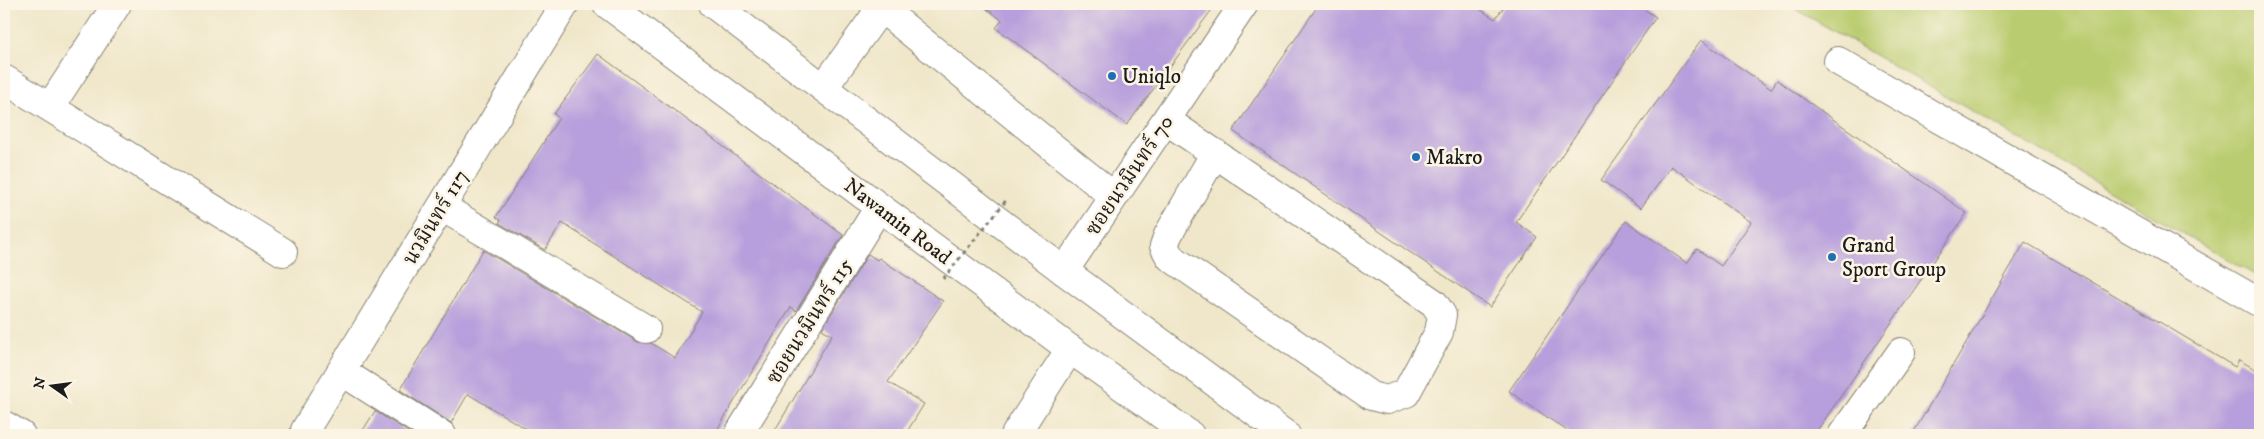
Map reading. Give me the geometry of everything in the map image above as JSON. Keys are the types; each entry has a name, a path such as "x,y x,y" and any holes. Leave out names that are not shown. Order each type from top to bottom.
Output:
{"street":[{"path":"50,107 116,4"},
{"name":"นวมินทร์ 117","path":"305,430 565,4"},
{"name":"Nawamin Road","path":"607,4 1070,349 1190,435"},
{"path":"713,4 1064,271 1286,435"},
{"name":"ซอยนวมินทร์ 70","path":"1064,271 1244,4"},
{"path":"824,87 878,6 1113,196"},
{"path":"1838,61 2260,303"},
{"path":"4,79 283,252"},
{"path":"1166,120 1216,153 1434,303 1442,315 1439,332 1406,392 1387,400 1371,396 1170,257 1164,246 1168,235 1216,153"},
{"path":"442,207 646,329"},
{"name":"ซอยนวมินทร์ 115","path":"738,435 879,207"},
{"path":"1015,435 1070,349"},
{"path":"1842,435 1901,352"},
{"path":"341,371 442,435"},
{"path":"4,425 21,435"}],"path":[{"path":"943,279 1008,198"}],"green space":[{"path":"1787,4 2260,4 2260,278"}],"building":[{"name":"Uniqlo","path":"980,4 1216,4 1127,125 996,28 1002,20"},
{"name":"Makro","path":"1319,4 1472,4 1495,19 1506,4 1636,4 1656,17 1516,222 1537,237 1490,307 1233,131"},
{"name":"Grand Sport Group","path":"1701,40 1771,89 1777,80 1967,213 1814,435 1573,435 1509,391 1626,221 1687,263 1697,249 1721,266 1751,222 1671,166 1641,208 1601,180"},
{"path":"598,54 843,235 796,311 791,307 714,435 536,435 468,394 451,423 400,390 483,250 638,342 651,343 675,358 702,312 562,223 545,250 499,223 501,220 496,217 559,118 554,114"},
{"path":"2025,242 2235,367 2239,360 2260,372 2260,435 1912,435"},
{"path":"868,254 877,260 879,258 943,301 888,382 924,404 905,435 772,435 832,335 822,329"},
{"path":"375,411 413,435 360,435"}],"place":[{"name":"Uniqlo","path":"1112,76"},
{"name":"Makro","path":"1416,157"},
{"name":"Grand Sport Group","path":"1832,257"}]}
